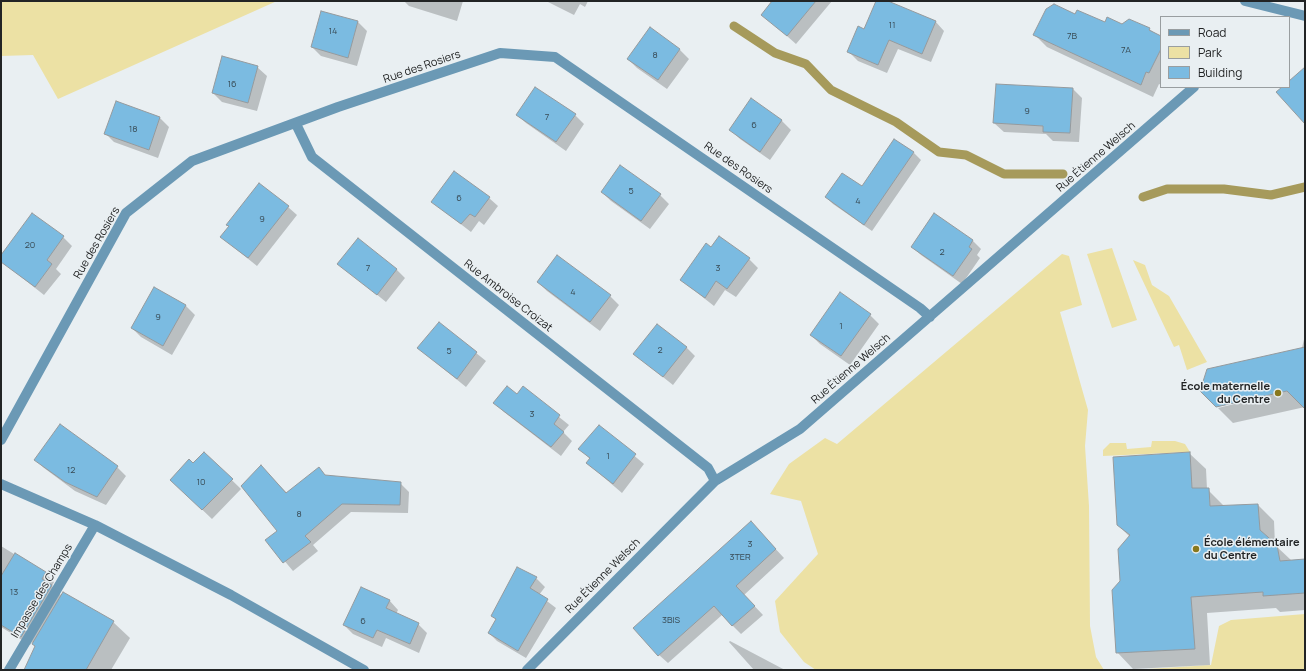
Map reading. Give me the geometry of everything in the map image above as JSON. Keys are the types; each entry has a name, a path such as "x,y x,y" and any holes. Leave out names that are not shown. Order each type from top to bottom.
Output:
{"street":[{"path":"1245,1 1279,14 1305,16"},
{"name":"Rue des Rosiers","path":"1,440 126,213 192,161 296,124 338,107 500,53 556,57 920,308 930,317"},
{"name":"Rue Étienne Welsch","path":"526,670 715,480 800,429 1193,88"},
{"name":"Rue Ambroise Croizat","path":"296,124 312,157 708,468 715,480"},
{"path":"1,484 95,525 232,595 364,670"},
{"name":"Impasse des Champs","path":"9,670 95,525"}],"green space":[{"path":"1,1 277,1 58,99 33,55 1,56"},
{"path":"1112,248 1137,320 1112,328 1087,254"},
{"path":"1062,254 1069,256 1082,305 1060,312 1088,410 1085,446 1089,506 1090,626 1096,657 1104,670 816,670 804,662 780,632 775,601 818,554 801,501 770,494 789,464 825,438 837,444"},
{"path":"1133,260 1145,265 1152,285 1169,296 1207,362 1187,370 1179,345 1174,347"},
{"path":"1152,441 1175,441 1185,444 1190,452 1103,456 1103,450 1110,443 1126,443 1127,449 1151,447"},
{"path":"1305,614 1305,670 1132,670 1211,665 1219,626 1231,620"}],"building":[{"path":"772,1 816,1 787,36 761,15"},
{"path":"876,1 888,1 936,21 922,54 889,40 878,65 847,52 858,26 864,29"},
{"path":"1054,4 1075,14 1077,10 1105,22 1107,17 1122,24 1129,19 1150,28 1149,30 1160,36 1160,51 1149,73 1146,72 1141,85 1033,35 1046,9"},
{"path":"321,11 358,21 348,58 311,47"},
{"path":"650,27 680,49 658,80 627,59"},
{"path":"222,56 258,66 248,103 212,93"},
{"path":"1305,67 1305,124 1276,92 1281,88 1290,88 1290,80"},
{"path":"996,84 1073,88 1070,133 1043,132 1043,126 993,123"},
{"path":"535,87 576,114 556,142 516,115"},
{"path":"751,98 782,120 760,152 729,130"},
{"path":"116,101 160,117 149,150 104,134"},
{"path":"894,139 914,152 864,225 825,197 842,173 862,186"},
{"path":"620,165 661,194 641,221 601,192"},
{"path":"454,171 490,197 475,217 470,214 461,224 431,202"},
{"path":"259,183 289,206 248,258 220,237 229,226 226,225"},
{"path":"32,213 64,236 47,260 52,264 35,287 1,262 1,255"},
{"path":"934,213 973,240 969,247 972,249 953,276 911,247"},
{"path":"719,236 750,258 727,289 716,281 705,298 680,280 706,243 711,247"},
{"path":"358,238 397,269 377,295 337,264"},
{"path":"557,255 611,295 590,322 537,282"},
{"path":"154,287 186,305 163,346 131,328"},
{"path":"840,292 871,314 841,356 810,335"},
{"path":"439,322 477,352 457,379 417,348"},
{"path":"657,324 687,347 663,377 633,354"},
{"path":"1305,347 1305,409 1287,391 1216,407 1200,391 1207,369"},
{"path":"507,386 517,394 523,386 560,415 554,424 564,432 551,447 493,403"},
{"path":"60,424 118,466 97,497 65,482 34,460"},
{"path":"599,425 636,454 613,484 586,463 590,458 578,449"},
{"path":"204,452 233,479 202,510 170,480 189,459 193,463"},
{"path":"1190,452 1192,488 1209,488 1210,506 1258,504 1260,530 1277,545 1280,561 1305,559 1305,593 1263,596 1263,592 1191,597 1195,649 1116,653 1112,590 1120,581 1118,549 1130,535 1117,525 1113,457"},
{"path":"261,465 286,493 319,467 325,475 401,482 400,505 342,504 305,536 311,542 283,563 265,540 277,531 241,486"},
{"path":"751,521 776,549 736,586 755,606 732,626 714,606 658,656 633,628"},
{"path":"15,553 46,572 42,579 52,585 21,637 1,625 1,576"},
{"path":"517,567 537,577 530,588 548,599 518,651 488,633 496,619 491,616"},
{"path":"361,587 390,600 386,608 419,623 410,644 377,630 373,638 343,625"},
{"path":"63,592 114,621 86,670 24,670 35,646 32,644"}],"waterway":[{"path":"734,26 775,53 806,64 831,90 896,122 939,152 966,155 1004,174 1063,174"},
{"path":"1143,197 1167,189 1224,189 1271,195 1305,187"}],"place":[{"name":"École maternelle du Centre","path":"1278,393"},
{"name":"École élémentaire du Centre","path":"1196,549"}]}
